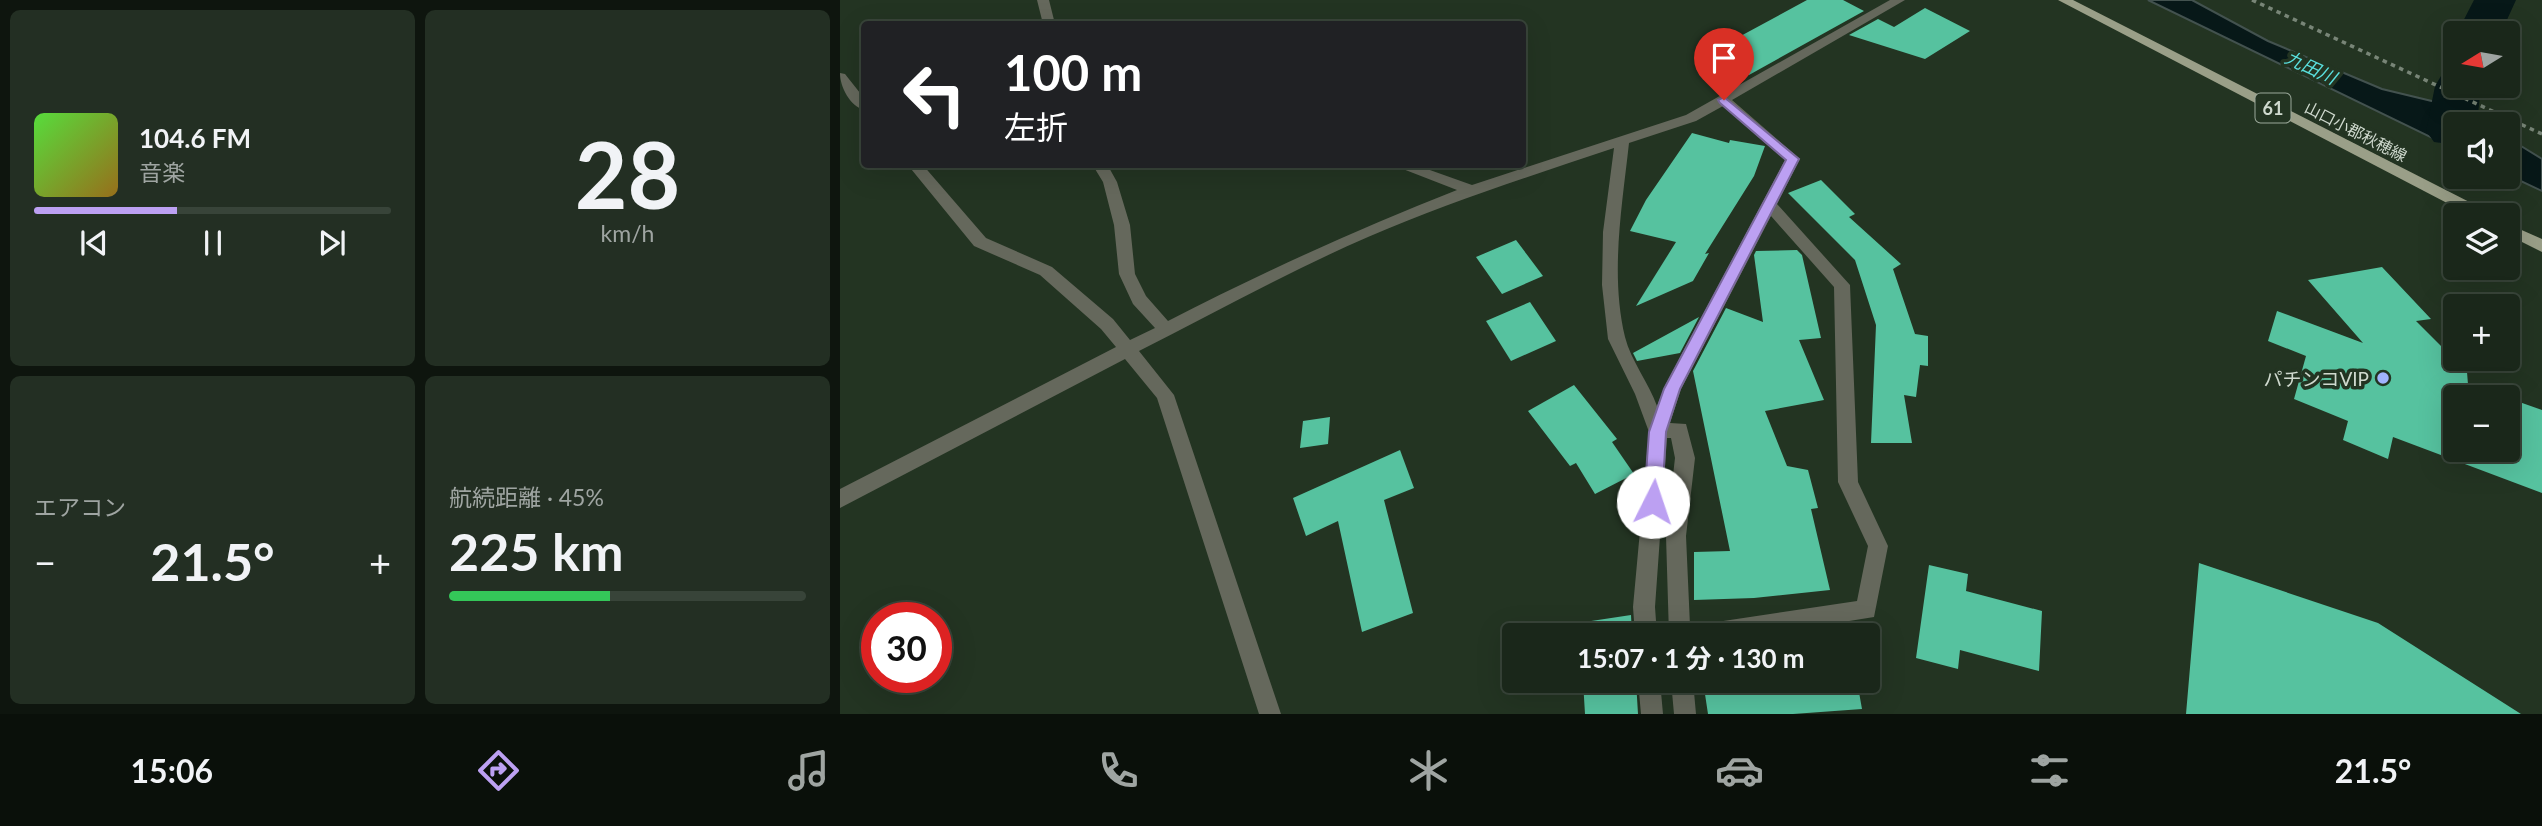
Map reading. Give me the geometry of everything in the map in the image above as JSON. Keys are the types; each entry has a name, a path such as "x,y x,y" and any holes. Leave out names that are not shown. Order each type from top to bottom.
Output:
{"main road":[{"name":"山口小郡秋穂線","path":"2064,0 2459,203"},
{"path":"2520,235 2542,246"}],"street":[{"path":"1043,0 1048,21"},
{"path":"840,499 1166,328 1363,233 1472,190 1691,118 1899,0"},
{"path":"840,77 861,102"},
{"path":"1645,623 1644,607 1658,432 1672,389 1793,159 1724,100"},
{"path":"1622,142 1611,232 1610,285 1617,339 1644,394 1658,432"},
{"path":"917,168 980,242 1045,271 1107,324 1165,395 1270,714"},
{"path":"1102,168 1110,182 1122,225 1127,274 1139,300 1166,328"},
{"path":"1409,168 1472,190"},
{"path":"1769,205 1842,285 1847,482 1878,546 1866,610 1776,623"},
{"path":"1658,432 1679,429 1685,458 1676,536 1679,623"},
{"path":"1650,693 1651,714"},
{"path":"1683,693 1685,714"}],"path":[{"path":"2252,0 2542,134"}],"water":[{"name":"九田川","path":"2148,0 2192,0 2268,41 2382,89 2472,112 2443,112 2443,143"},
{"path":"2520,145 2542,159 2542,191 2520,181"}],"building":[{"path":"1807,0 1843,0 1864,11 1749,75 1711,52"},
{"path":"1925,8 1970,31 1925,59 1849,35 1878,19 1894,27"},
{"path":"1692,133 1729,143 1730,140 1765,146 1754,176 1705,254 1709,253 1693,281 1636,306 1676,242 1630,231 1646,200"},
{"path":"1821,180 1855,214 1849,217 1901,264 1893,269 1915,334 1928,336 1928,366 1920,365 1916,397 1904,395 1912,443 1871,443 1876,325 1855,260 1788,193"},
{"path":"1516,240 1543,276 1502,294 1476,257"},
{"path":"1797,250 1802,255 1821,338 1799,340 1824,400 1765,411 1787,466 1808,470 1818,508 1811,509 1830,590 1754,598 1694,600 1694,552 1730,551 1693,371 1726,308 1763,322 1754,255 1756,251"},
{"name":"パチンコVIP","path":"2382,267 2431,319 2416,321 2443,348 2443,371 2467,372 2468,385 2443,385 2443,456 2393,437 2388,459 2343,440 2348,421 2294,399 2306,356 2268,341 2277,311 2363,343 2308,280"},
{"path":"1530,302 1556,341 1511,361 1486,321"},
{"path":"1699,317 1680,353 1637,361 1633,353"},
{"path":"1574,385 1617,439 1612,442 1634,474 1595,494 1576,463 1570,466 1528,411"},
{"name":"パチンコVIP","path":"2520,402 2542,410 2542,493 2460,462 2520,462"},
{"path":"1330,417 1328,444 1300,448 1303,421"},
{"path":"1400,450 1414,488 1384,500 1413,613 1362,632 1338,521 1306,536 1293,498"},
{"path":"2199,563 2378,623 2521,714 2186,714"},
{"path":"1929,565 1968,574 1966,591 2042,611 2039,671 1960,650 1958,669 1916,658"},
{"path":"1631,615 1631,623 1578,623"},
{"path":"1584,693 1637,693 1638,714 1585,714"},
{"path":"1705,693 1859,693 1862,709 1793,714 1708,714"}],"waterway":[{"path":"2485,21 2495,0"},
{"path":"2454,112 2456,98"}],"place":[{"name":"パチンコVIP","path":"2383,378"}],"route":[{"path":"1653,502 1658,432 1672,389 1793,159 1724,100"}]}
